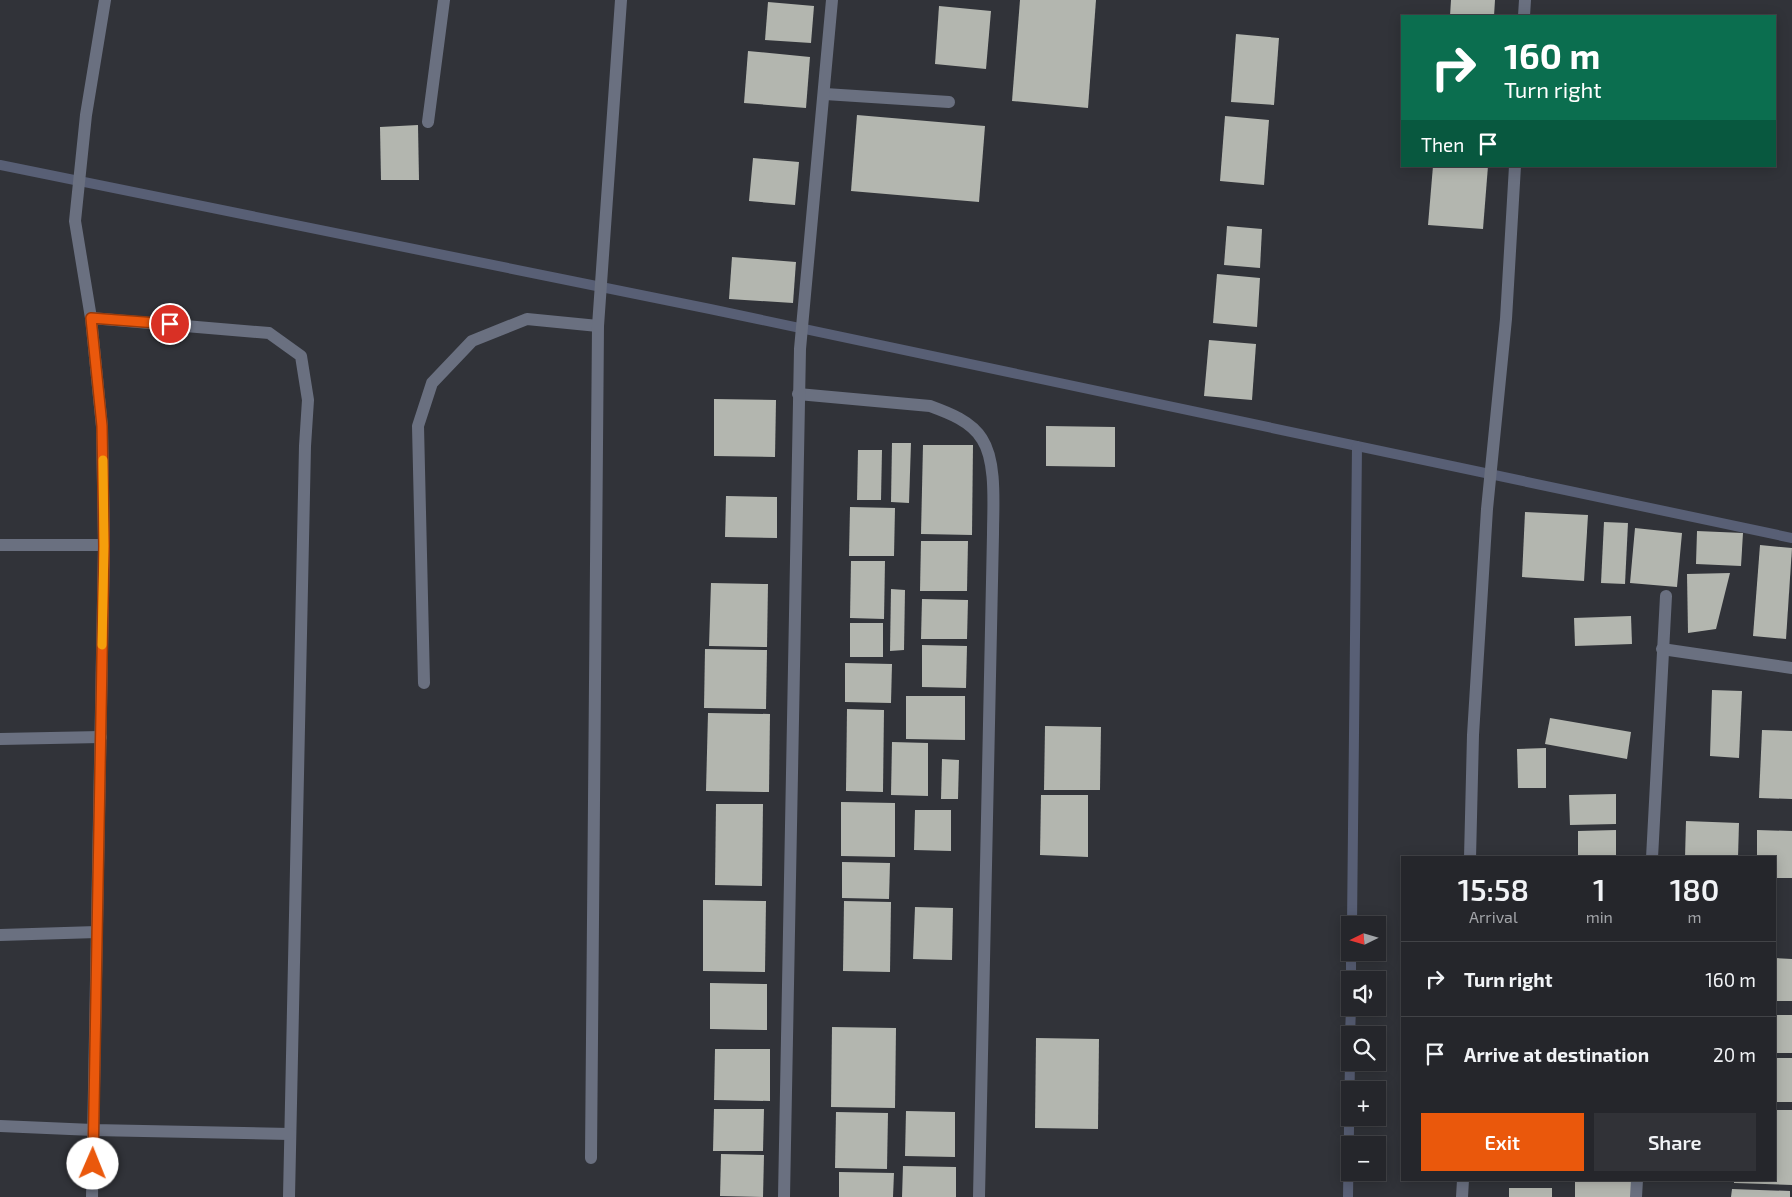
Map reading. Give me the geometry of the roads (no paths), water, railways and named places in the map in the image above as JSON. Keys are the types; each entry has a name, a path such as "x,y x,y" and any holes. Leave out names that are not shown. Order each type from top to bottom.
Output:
{"street":[{"path":"92,1197 104,546 102,426 91,318 75,221 86,115 104,0"},
{"path":"428,122 444,0"},
{"path":"591,1158 598,326 621,0"},
{"path":"784,1197 798,394 802,312 832,0"},
{"path":"1524,15 1525,0"},
{"path":"824,94 949,102"},
{"path":"1470,856 1473,735 1487,509 1506,319 1515,167"},
{"path":"91,318 269,333 301,356 308,400 305,446 289,1197"},
{"path":"424,683 418,426 432,383 472,341 527,319 598,326"},
{"path":"798,394 930,406 950,413 967,424 982,438 987,452 991,472 994,534 979,1197"},
{"path":"0,545 104,546"},
{"path":"1652,856 1666,596"},
{"path":"1662,649 1792,668"},
{"path":"0,739 101,737"},
{"path":"0,934 97,932"},
{"path":"0,1126 290,1134"},
{"path":"1462,1197 1463,1181"},
{"path":"1636,1197 1637,1181"}],"waterway":[{"path":"0,165 710,309 1792,538"},
{"path":"1352,916 1357,446"},
{"path":"1351,961 1351,971"},
{"path":"1350,1026 1351,1016"},
{"path":"1348,1197 1350,1071"}]}
